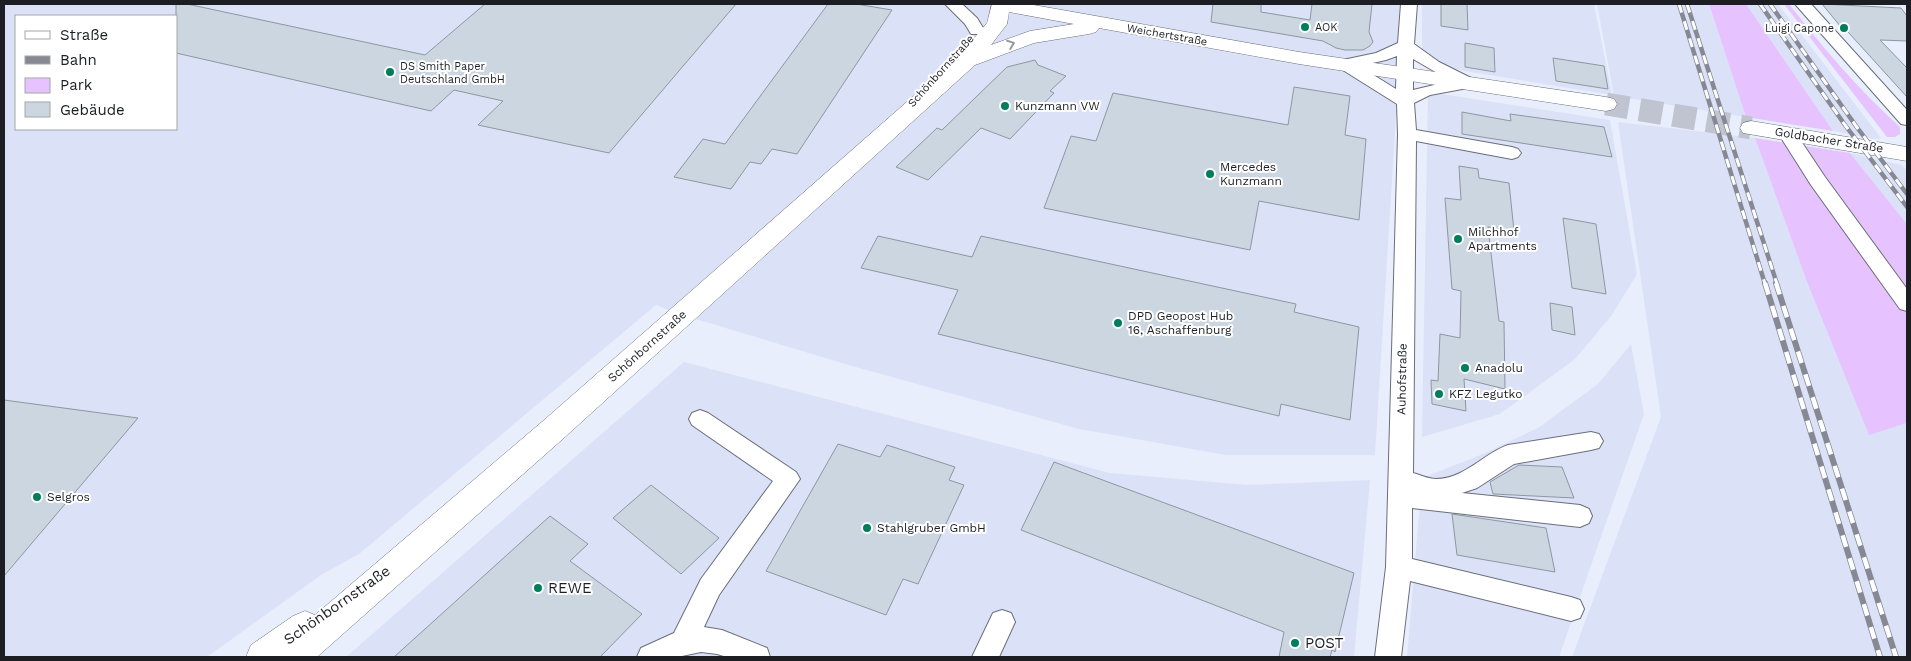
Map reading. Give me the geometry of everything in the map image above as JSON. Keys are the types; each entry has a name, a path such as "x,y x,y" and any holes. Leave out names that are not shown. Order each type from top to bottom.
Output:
{"main road":[{"name":"Schönbornstraße","path":"881,136 977,31 998,4"},
{"name":"Schönbornstraße","path":"302,654 411,554 966,62 997,24 998,4"},
{"name":"Weichertstraße","path":"998,4 1110,25 1404,74"},
{"path":"1070,4 1110,25"},
{"path":"966,62 1030,37 1110,25"},
{"path":"1404,74 1606,104"},
{"name":"Goldbacher Straße","path":"1751,128 1903,150"},
{"name":"Schönbornstraße","path":"263,657 411,554"}],"street":[{"path":"953,4 971,21 977,31"},
{"path":"1404,74 1409,4"},
{"path":"1803,4 1907,120"},
{"path":"1344,64 1380,58 1406,46"},
{"path":"1406,46 1433,65 1467,83"},
{"name":"Weichertstraße","path":"1344,64 1404,101"},
{"name":"Auhofstraße","path":"1388,657 1399,567 1406,134 1404,74"},
{"path":"1404,101 1425,91 1467,83"},
{"path":"1787,133 1818,181 1907,304"},
{"path":"1406,134 1512,152"},
{"path":"682,642 710,587 788,479 700,419"},
{"path":"1400,488 1436,489 1469,481 1508,456 1591,441"},
{"path":"1400,488 1430,501 1580,516"},
{"path":"1399,567 1572,609"},
{"path":"985,657 1002,622"},
{"path":"651,657 663,649 682,642 715,640 757,657"}],"shaded area":[{"path":"4,4 1403,4 1375,455 1226,455 1079,429 852,366 676,313 656,305 359,554 321,575 207,657 4,657"},
{"path":"1422,4 1594,4 1612,95 1422,64"},
{"path":"1597,4 1709,4 1746,117 1614,96"},
{"path":"1746,4 1778,4 1881,138 1874,139 1833,131"},
{"path":"1428,92 1610,120 1637,274 1612,315 1575,359 1500,414 1422,437"},
{"path":"1618,122 1755,138 1807,282 1869,434 1907,423 1907,657 1572,657 1661,417"},
{"path":"1850,153 1901,165 1907,170 1907,224"},
{"path":"1631,344 1644,414 1559,657 1407,657 1422,478 1483,454 1538,428 1598,384"},
{"path":"684,362 1110,473 1248,485 1370,480 1354,657 346,657"}],"green space":[{"path":"1709,4 1746,4 1833,131 1746,117"},
{"path":"1784,4 1789,4 1842,68 1900,127 1900,134 1895,137 1887,137"},
{"path":"1755,138 1850,153 1907,224 1907,423 1869,435 1807,282"}],"building":[{"path":"176,4 187,4 425,55 485,4 736,4 609,153 478,125 503,101 454,90 431,111 178,53 178,15 176,15"},
{"path":"828,4 856,4 892,10 797,154 772,149 761,164 750,162 731,189 674,177 703,139 725,144"},
{"name":"AOK","path":"1213,4 1261,4 1261,12 1310,20 1312,4 1372,4 1369,32 1373,42 1363,50 1345,50 1336,48 1323,41 1211,22"},
{"path":"1441,4 1467,4 1468,30 1441,26"},
{"path":"1822,4 1901,8 1907,16 1907,41 1880,40 1907,68 1907,97 1848,32 1845,32"},
{"path":"1465,43 1494,48 1495,72 1465,67"},
{"path":"1553,58 1604,66 1608,89 1556,81"},
{"name":"Kunzmann VW","path":"1035,60 1038,65 1066,76 1050,91 1054,93 1010,139 981,128 928,180 896,167 937,128 942,130 1007,67"},
{"name":"Mercedes Kunzmann","path":"1294,87 1350,96 1345,135 1366,139 1359,220 1259,201 1250,250 1044,208 1071,136 1096,141 1113,93 1288,125"},
{"path":"1462,112 1511,121 1510,114 1604,127 1612,157 1462,134"},
{"path":"1459,166 1478,169 1479,178 1509,183 1514,231 1488,227 1499,321 1504,322 1505,389 1464,379 1466,411 1432,404 1431,380 1438,381 1440,334 1460,338 1461,291 1452,289 1445,198 1461,200"},
{"path":"1563,218 1596,224 1606,294 1572,288"},
{"name":"DPD Geopost Hub 16, Aschaffenburg","path":"878,236 972,257 981,236 1296,304 1294,312 1359,327 1350,420 1281,404 1279,416 938,334 958,290 861,268"},
{"path":"1550,303 1572,307 1575,335 1552,330"},
{"name":"Selgros","path":"4,400 138,418 4,576"},
{"name":"Stahlgruber GmbH","path":"838,444 880,457 887,445 955,467 949,480 964,485 918,584 903,579 886,615 766,571"},
{"path":"1054,462 1354,573 1335,652 1332,650 1330,657 1279,657 1284,632 1021,530"},
{"path":"1519,465 1562,467 1574,498 1493,494 1490,482"},
{"path":"651,485 719,538 681,574 613,518"},
{"path":"1452,514 1546,528 1555,572 1457,555"},
{"name":"REWE","path":"550,516 588,544 570,561 642,614 600,657 394,657"}],"tunnel":[{"path":"1606,104 1751,128"}],"railway":[{"path":"1679,4 1765,284"},
{"path":"1687,4 1777,284"},
{"path":"1760,4 1845,125 1907,207"},
{"path":"1770,4 1856,126 1907,194"},
{"path":"1765,283 1880,657"},
{"path":"1776,283 1896,657"}],"place":[{"name":"AOK","path":"1305,27"},
{"name":"Luigi Capone","path":"1844,28"},
{"name":"DS Smith Paper Deutschland GmbH","path":"390,72"},
{"name":"Kunzmann VW","path":"1005,106"},
{"name":"Mercedes Kunzmann","path":"1210,174"},
{"name":"Milchhof Apartments","path":"1458,239"},
{"name":"DPD Geopost Hub 16, Aschaffenburg","path":"1118,323"},
{"name":"Anadolu","path":"1465,368"},
{"name":"KFZ Legutko","path":"1439,394"},
{"name":"Selgros","path":"37,497"},
{"name":"Stahlgruber GmbH","path":"867,528"},
{"name":"REWE","path":"538,588"},
{"name":"POST","path":"1295,643"}]}
